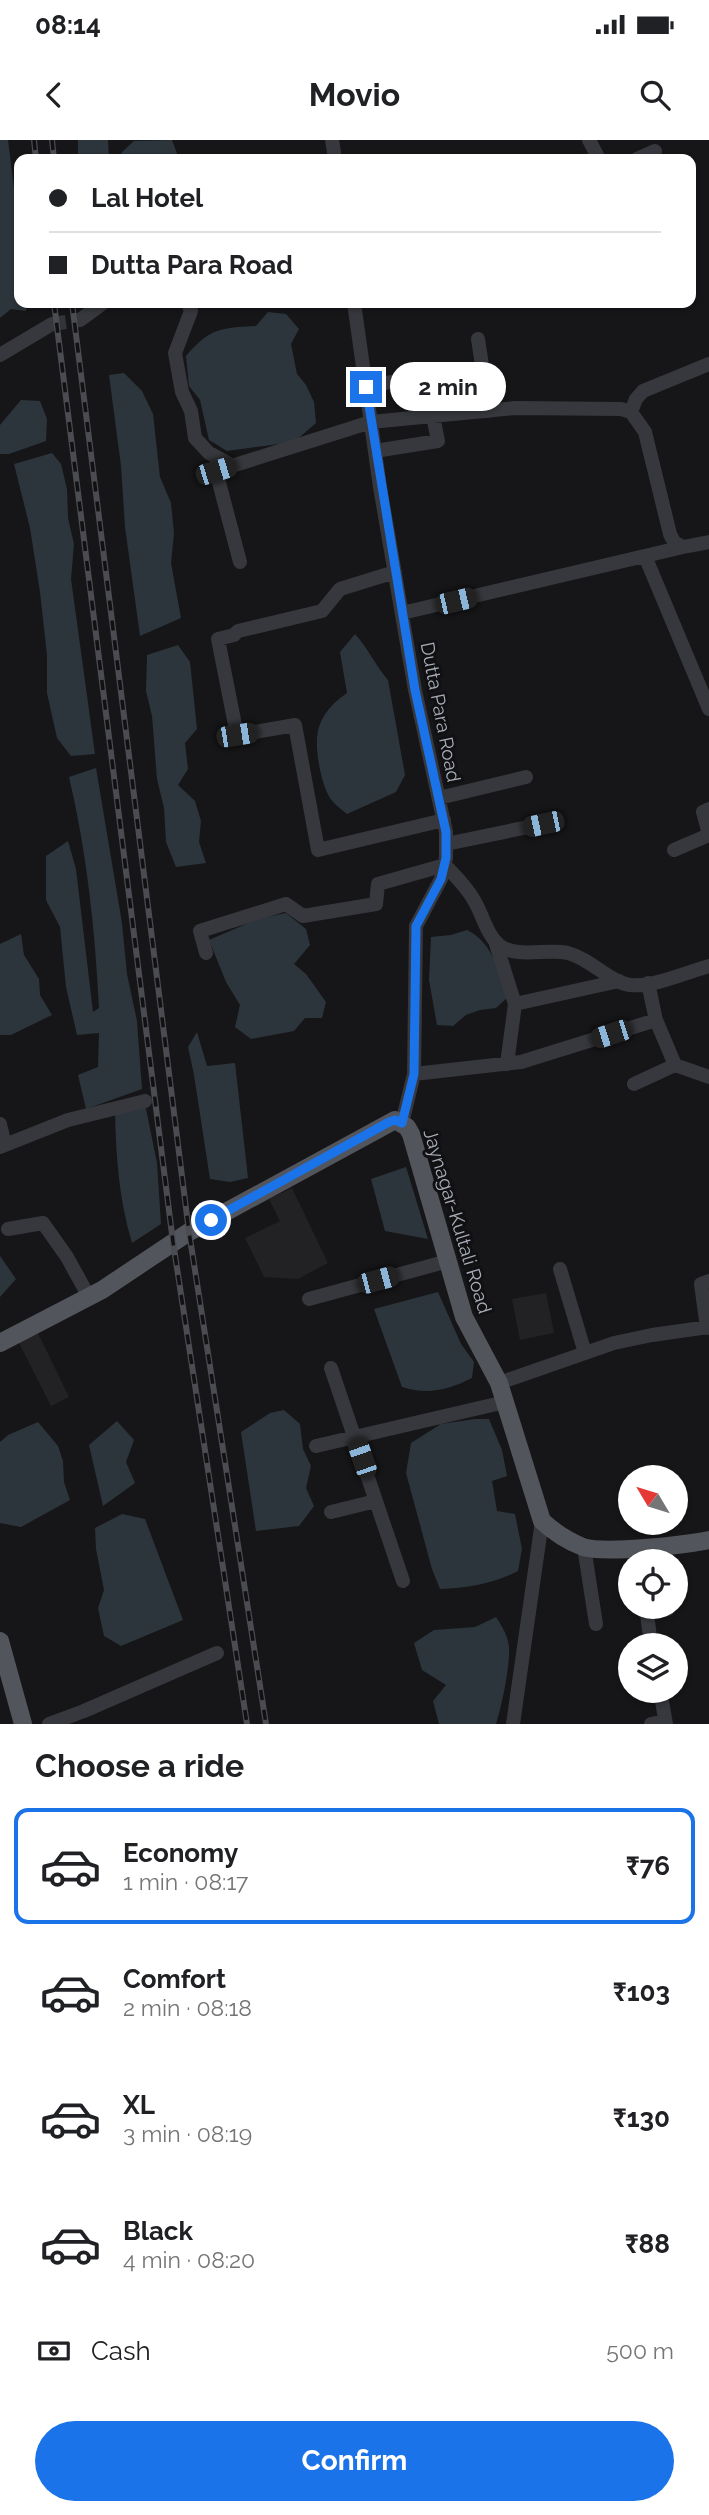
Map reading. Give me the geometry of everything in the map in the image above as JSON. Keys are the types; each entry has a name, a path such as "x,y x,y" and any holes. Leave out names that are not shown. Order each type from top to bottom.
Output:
{"main road":[{"name":"Jaynagar-Kultali Road","path":"0,1343 89,1297 189,1232 395,1120 402,1123 411,1134 464,1317 499,1383 542,1521"},
{"path":"542,1521 554,1532 583,1547 618,1552"},
{"path":"679,1549 709,1540"},
{"path":"0,1641 23,1724"}],"street":[{"path":"648,154 655,151"},
{"path":"80,320 96,308"},
{"path":"190,308 175,353 182,392 191,411 195,438 209,453 233,466"},
{"name":"Dutta Para Road","path":"355,308 375,451 415,690 444,820 446,844 441,879 416,926 414,1074 402,1123"},
{"path":"0,355 52,324"},
{"path":"478,339 489,411"},
{"path":"631,412 636,399 643,391 709,364"},
{"path":"366,387 411,378"},
{"path":"240,562 216,471 371,422 515,408 621,409 631,412 646,432 670,534 674,542 683,547"},
{"path":"375,451 438,441 433,416"},
{"path":"402,613 709,542"},
{"path":"645,556 709,709"},
{"path":"395,572 340,589 322,611 239,631 218,639 237,735 295,725 318,850 444,820"},
{"path":"439,798 527,777"},
{"path":"674,850 709,834 703,812 709,809"},
{"path":"446,844 543,824"},
{"path":"206,953 200,931 286,904 303,916 376,904 378,884 445,865 475,901 495,941 515,1004 507,1064"},
{"path":"495,941 502,947 513,950 555,950 571,953 619,981 631,985 649,983 709,966"},
{"path":"515,1004 619,981"},
{"path":"649,983 656,1020 675,1065"},
{"path":"414,1074 521,1062 656,1020"},
{"path":"634,1084 675,1065 709,1077"},
{"path":"0,1124 3,1146 68,1120 145,1101"},
{"path":"8,1229 43,1223 67,1257 89,1297"},
{"path":"309,1298 448,1261"},
{"path":"560,1269 585,1353"},
{"path":"499,1383 614,1343 708,1328 701,1284 709,1281"},
{"path":"331,1368 403,1581"},
{"path":"316,1446 505,1402"},
{"path":"331,1512 376,1501"},
{"path":"513,1724 542,1521"},
{"path":"583,1547 596,1624"},
{"path":"49,1724 217,1653"},
{"path":"660,1703 661,1723"}],"shaded area":[{"path":"0,140 8,140 14,188 14,308 26,308 26,311 11,309 0,318"},
{"path":"78,140 108,140 109,154 78,154"},
{"path":"172,140 177,154 121,153 134,141"},
{"path":"268,312 286,314 299,329 291,344 297,374 314,402 316,423 294,442 227,451 209,440 200,400 189,386 186,356 216,331 256,326"},
{"path":"124,373 142,391 153,414 160,477 171,503 174,533 171,563 181,618 140,636 109,375"},
{"path":"21,400 40,401 47,419 46,441 9,454 0,454 0,425"},
{"path":"52,453 61,464 67,489 68,518 74,544 71,579 95,754 71,756 57,738 47,693 47,655 30,528 14,464"},
{"path":"355,634 388,680 405,775 396,792 347,814 327,792 319,764 317,734 323,717 347,693 340,652"},
{"path":"178,645 190,662 197,729 185,743 188,769 178,785 195,801 201,821 199,842 206,863 176,867 166,842 152,716 146,691 147,655"},
{"path":"96,768 122,923 127,974 137,1021 142,1089 86,1109 78,1075 98,1067 99,1033 77,1035 66,987 60,927 46,900 46,856 68,841 76,869 93,1012 99,1008 92,921 81,834 69,777"},
{"path":"286,913 306,929 310,945 294,964 306,974 326,1002 322,1018 305,1018 294,1031 251,1039 235,1027 240,1005 226,982 209,940 258,919"},
{"path":"467,930 476,935 489,950 508,997 496,1008 466,1015 453,1026 437,1025 429,980 431,937"},
{"path":"21,934 24,955 39,979 40,995 52,1015 11,1035 0,1035 0,944"},
{"path":"197,1032 207,1066 235,1063 248,1178 230,1182 210,1179 188,1047"},
{"path":"145,1104 157,1163 161,1224 132,1243 119,1178 115,1113"},
{"path":"406,1167 428,1239 385,1231 371,1179"},
{"path":"292,1188 328,1263 298,1279 264,1277 245,1238 280,1221 269,1199"},
{"path":"0,1256 16,1279 0,1297"},
{"path":"438,1292 461,1344 474,1362 472,1378 438,1390 421,1391 402,1387 374,1309"},
{"path":"546,1293 554,1333 520,1340 512,1299"},
{"path":"36,1329 69,1397 51,1406 17,1339"},
{"path":"284,1410 300,1424 303,1449 311,1466 306,1488 314,1506 299,1526 256,1531 241,1432 270,1413"},
{"path":"489,1419 502,1450 507,1476 492,1481 497,1511 515,1514 522,1549 518,1571 480,1584 440,1589 406,1473 411,1443 441,1424"},
{"path":"117,1421 134,1440 126,1462 135,1483 103,1506 89,1445"},
{"path":"38,1422 58,1446 70,1500 21,1527 0,1523 0,1442 8,1435"},
{"path":"122,1514 145,1519 183,1620 121,1646 104,1636 98,1608 104,1590 95,1528"},
{"path":"496,1617 509,1647 505,1686 496,1724 439,1724 433,1701 446,1685 422,1670 414,1643 434,1630 475,1627"}],"tunnel":[{"path":"52,324 80,320"}],"railway":[{"path":"34,140 35,154"},
{"path":"52,140 53,154"},
{"path":"55,308 173,1242 247,1724"},
{"path":"73,308 189,1232 266,1724"}],"route":[{"path":"211,1220 389,1122 395,1120 402,1123 414,1074 416,926 441,879 446,858 446,832 415,690 380,487 366,387"}]}
